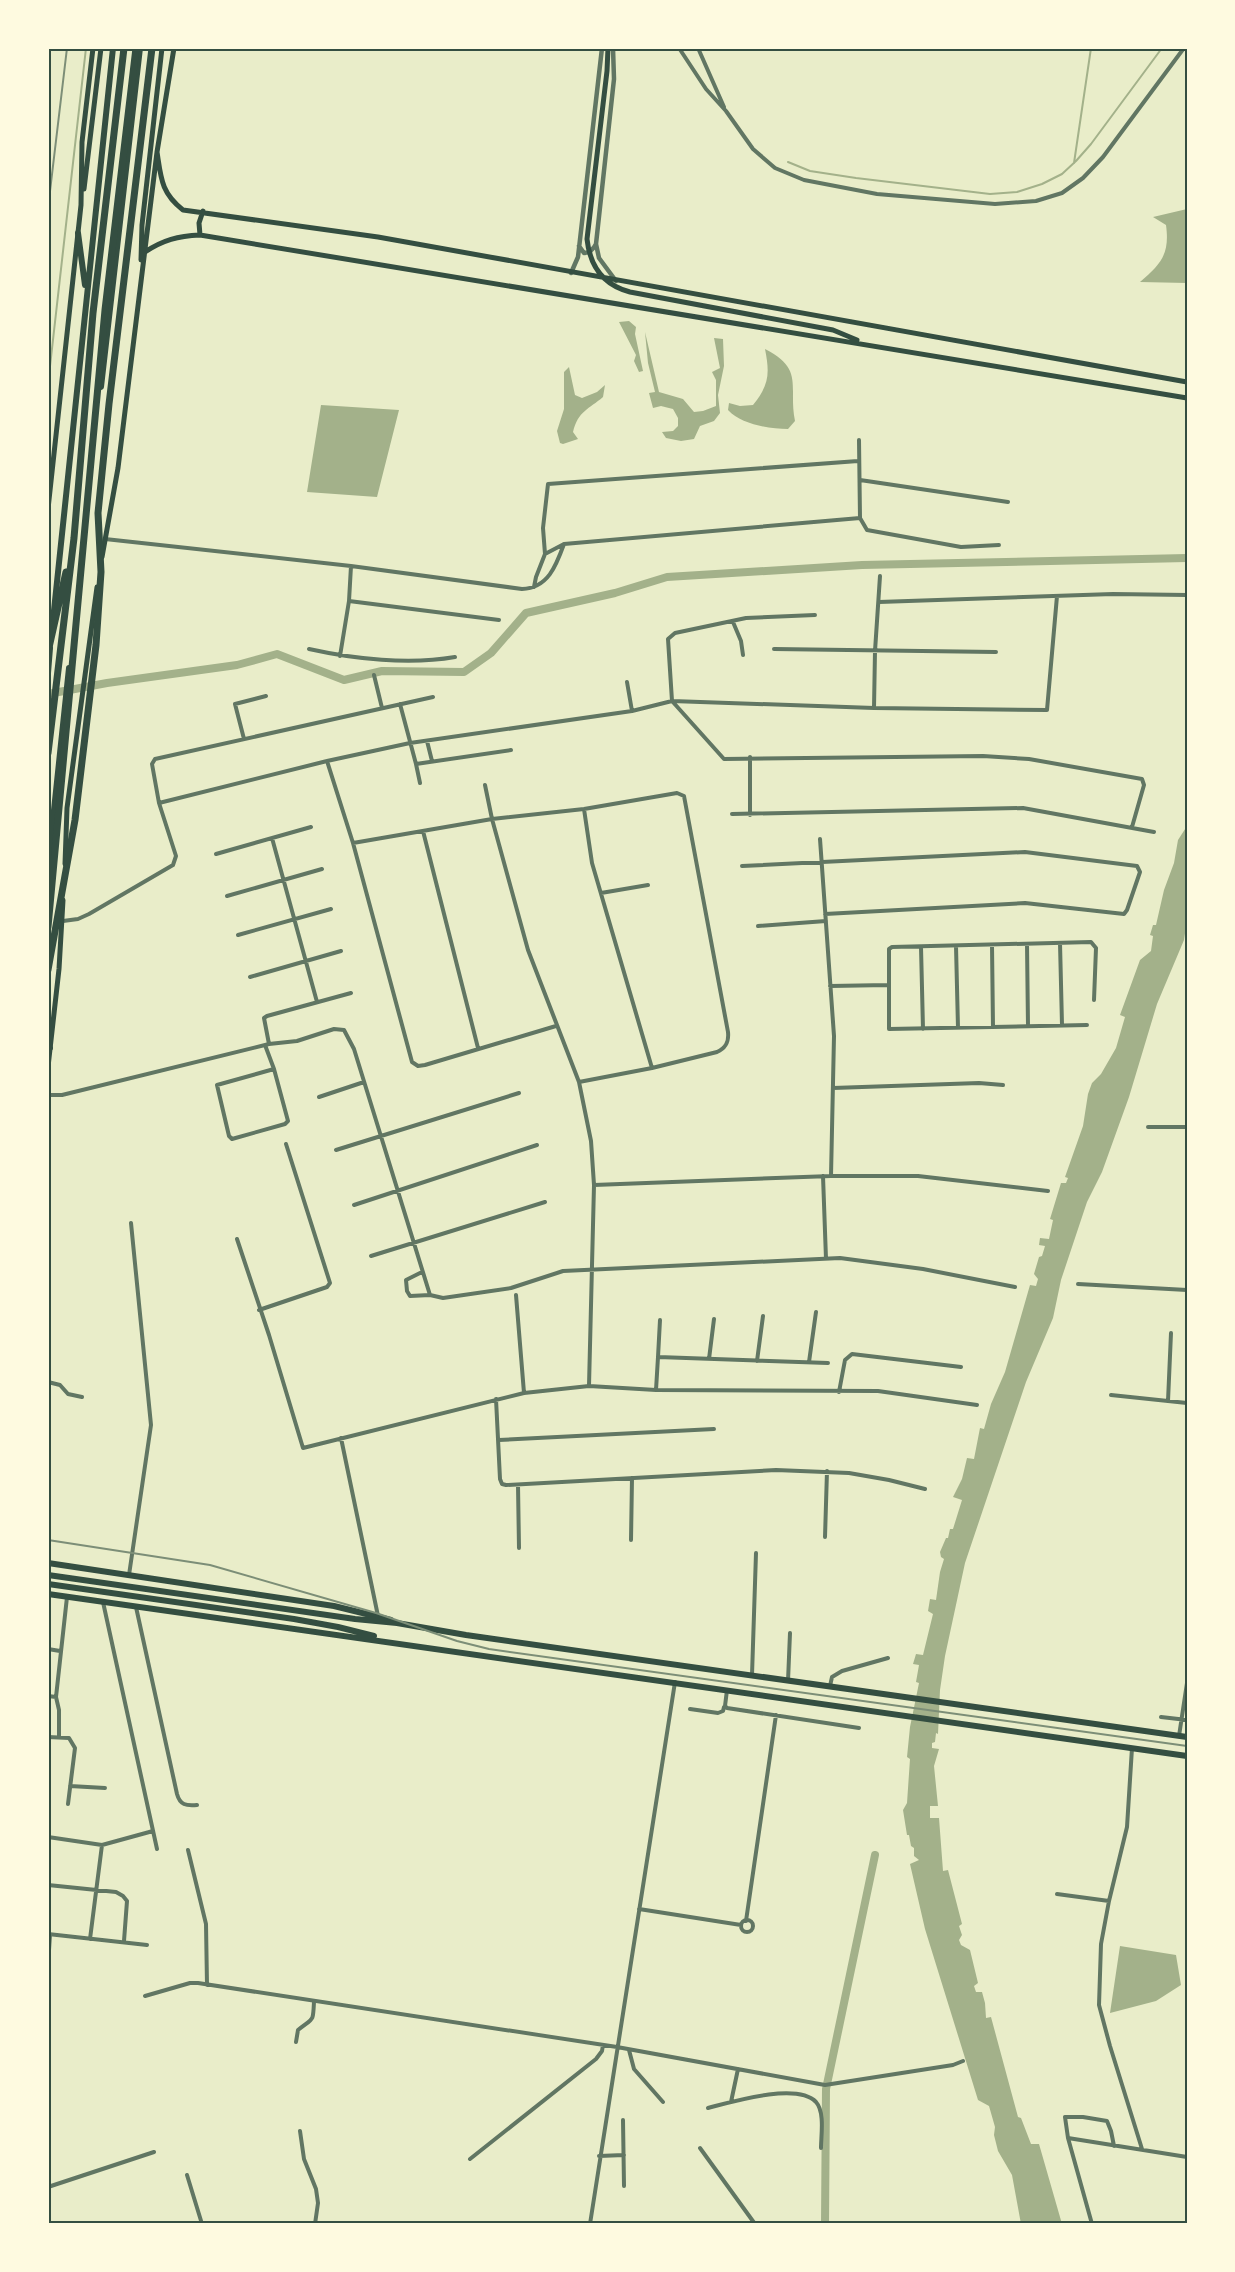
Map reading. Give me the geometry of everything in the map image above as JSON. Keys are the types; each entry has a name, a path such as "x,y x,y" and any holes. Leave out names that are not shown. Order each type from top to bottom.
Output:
{"highway":[{"path":"48,753 74,538 93,313 124,48"},
{"path":"48,927 105,310 138,48"},
{"path":"48,970 75,820 96,645 100,572 98,513 102,470 152,48"},
{"path":"48,652 74,538"}],"main road":[{"path":"48,54 49,48"},
{"path":"81,205 82,142 93,48"},
{"path":"48,509 81,205 101,48"},
{"path":"48,674 60,534 112,48"},
{"path":"48,867 138,48"},
{"path":"142,276 142,225 162,48"},
{"path":"48,1067 63,921 67,808 83,683 118,468 157,152 174,48"},
{"path":"608,48 587,239 592,263 598,273 613,286 630,292 833,330 868,344"},
{"path":"157,152 161,178 170,199 183,210 378,237 1187,382"},
{"path":"200,235 199,223 203,212"},
{"path":"78,233 86,297"},
{"path":"145,252 158,243 174,238 200,235 1187,398"},
{"path":"48,1563 303,1601 378,1616 397,1623"},
{"path":"48,1575 1187,1737"},
{"path":"48,1584 294,1619 347,1629 386,1641"},
{"path":"48,1594 1187,1756"}],"street":[{"path":"571,273 576,263 579,246 602,48"},
{"path":"613,48 614,80 596,244 599,258 616,280"},
{"path":"680,48 706,89 726,111 753,149 775,168 804,180 877,194 994,204 1036,201 1062,193 1083,178 1103,157 1184,48"},
{"path":"698,48 726,111"},
{"path":"579,246 584,253 587,253 594,249 596,244"},
{"path":"859,440 860,518 870,531 961,547 999,545"},
{"path":"534,588 545,554 543,528 548,484 858,461"},
{"path":"860,480 1008,502"},
{"path":"545,554 564,544 860,518"},
{"path":"105,539 351,566 522,589 534,588 543,583 550,575 564,544"},
{"path":"340,656 349,601 351,566"},
{"path":"874,708 880,576"},
{"path":"879,602 1058,596 1187,595"},
{"path":"159,803 410,743 632,711 672,701 874,708 1047,710 1058,596"},
{"path":"349,601 499,620"},
{"path":"815,615 746,618 675,633 668,639 672,701 724,759 984,756 1029,759 1138,777 1142,779 1144,785 1132,827"},
{"path":"733,622 741,641 743,655"},
{"path":"309,649 340,656 422,661 455,657"},
{"path":"774,649 996,652"},
{"path":"374,675 382,708"},
{"path":"627,682 632,711"},
{"path":"244,739 234,706 266,696"},
{"path":"63,921 78,919 89,914 173,865 176,856 159,803 152,764 155,759 433,697"},
{"path":"400,704 420,783"},
{"path":"427,741 432,761"},
{"path":"416,764 511,750"},
{"path":"750,758 750,815"},
{"path":"327,761 353,843 412,1062 418,1066 425,1065 556,1026"},
{"path":"485,785 492,819 528,950 579,1082 591,1141 594,1185 589,1386"},
{"path":"353,843 492,819 584,809 677,793 684,796 728,1038 727,1043 721,1050 652,1068 579,1082"},
{"path":"732,814 1023,808 1154,832"},
{"path":"584,809 592,863 600,894 652,1068"},
{"path":"216,854 311,827"},
{"path":"423,831 478,1048"},
{"path":"272,838 317,1002"},
{"path":"820,839 834,1036 831,1176"},
{"path":"742,866 1025,852 1137,866 1140,872 1124,914 1025,903 825,914"},
{"path":"227,896 322,869"},
{"path":"600,894 648,885"},
{"path":"238,935 331,909"},
{"path":"758,926 826,921"},
{"path":"1060,943 1062,1025"},
{"path":"1027,944 1028,1026"},
{"path":"1088,1025 889,1029 890,948 1094,944 1094,1000"},
{"path":"992,945 993,1027"},
{"path":"956,946 958,1028"},
{"path":"921,947 923,1029"},
{"path":"250,977 341,951"},
{"path":"830,986 888,985"},
{"path":"274,1070 217,1085 232,1139 285,1124 288,1121 274,1070 267,1045 264,1018 351,993"},
{"path":"48,1095 72,1093 267,1045 297,1041 334,1029 344,1030 354,1048 430,1295"},
{"path":"319,1097 364,1082"},
{"path":"833,1088 979,1083 1004,1085"},
{"path":"336,1150 519,1093"},
{"path":"1148,1127 1187,1127"},
{"path":"259,1310 327,1287 330,1283 286,1144"},
{"path":"354,1205 537,1145"},
{"path":"594,1185 823,1176 918,1176 1048,1191"},
{"path":"823,1176 826,1259"},
{"path":"371,1256 545,1202"},
{"path":"129,1575 151,1425 131,1223"},
{"path":"237,1239 303,1448 496,1399 524,1393 589,1386 656,1390 878,1391 977,1405"},
{"path":"422,1272 406,1280 410,1296 430,1295 443,1298 511,1288 563,1271 840,1258 890,1264 1015,1287"},
{"path":"1077,1284 1187,1290"},
{"path":"516,1295 524,1393"},
{"path":"809,1362 816,1312"},
{"path":"757,1361 763,1316"},
{"path":"709,1359 714,1319"},
{"path":"656,1390 660,1320"},
{"path":"1168,1401 1171,1333"},
{"path":"839,1392 845,1360 852,1354 961,1367"},
{"path":"658,1357 828,1363"},
{"path":"48,1382 60,1385 68,1394 82,1397"},
{"path":"1111,1395 1187,1403"},
{"path":"496,1399 501,1481 506,1485 776,1470 826,1471 889,1480 925,1490"},
{"path":"499,1440 714,1429"},
{"path":"341,1438 378,1616"},
{"path":"825,1537 826,1471"},
{"path":"631,1540 632,1478"},
{"path":"518,1485 519,1548"},
{"path":"752,1675 756,1553"},
{"path":"59,1737 57,1697 67,1597"},
{"path":"102,1602 157,1849"},
{"path":"136,1607 179,1801 188,1806 197,1805"},
{"path":"788,1681 790,1633"},
{"path":"48,1649 60,1651"},
{"path":"830,1686 832,1677 842,1671 888,1658"},
{"path":"590,2224 675,1682"},
{"path":"1179,1736 1184,1720 1187,1683"},
{"path":"690,1709 718,1713 723,1711 727,1689"},
{"path":"48,1696 57,1697"},
{"path":"725,1703 730,1709 859,1728"},
{"path":"639,1910 741,1925 746,1921 776,1715"},
{"path":"1161,1717 1184,1720"},
{"path":"48,1737 69,1738 75,1748 68,1804"},
{"path":"1132,1748 1127,1827 1108,1901 1101,1944 1099,2004 1142,2149"},
{"path":"70,1786 105,1788"},
{"path":"48,1837 102,1845 153,1831"},
{"path":"90,1939 102,1845"},
{"path":"188,1850 206,1924 207,1985"},
{"path":"48,1885 116,1892 127,1901 124,1941"},
{"path":"1057,1894 1108,1901"},
{"path":"741,1925 744,1932 751,1930 752,1924 746,1921"},
{"path":"48,1965 49,1934 147,1945"},
{"path":"145,1996 190,1983 207,1985 617,2047 825,2085 953,2065 963,2061"},
{"path":"296,2042 298,2030 311,2022 314,2001"},
{"path":"471,2159 596,2059 603,2045"},
{"path":"629,2050 634,2069 663,2102"},
{"path":"730,2102 738,2069"},
{"path":"708,2108 781,2093 809,2098 816,2102 820,2112 821,2148"},
{"path":"1092,2224 1068,2138 1065,2117 1083,2116 1107,2121 1114,2146"},
{"path":"623,2120 624,2186"},
{"path":"300,2131 304,2159 316,2189 318,2203 315,2224"},
{"path":"1068,2138 1187,2157"},
{"path":"700,2148 755,2224"},
{"path":"48,2187 154,2152"},
{"path":"600,2156 624,2156"},
{"path":"187,2175 202,2224"}],"shaded area":[{"path":"1187,209 1187,283 1140,282 1159,264 1167,244 1166,225 1153,217"},
{"path":"629,321 636,327 635,334 643,371 639,372 634,361 636,355 619,322"},
{"path":"645,332 659,392 683,399 694,412 716,406 716,380 712,372 720,368 714,338 723,339 724,366 718,395 720,413 714,421 700,426 694,439 681,441 666,438 662,432 673,431 678,426 678,418 673,409 661,406 653,408 649,393 655,392 648,363"},
{"path":"765,349 786,364 790,372 795,421 788,429 755,425 740,419 728,410 729,403 740,406 753,405 762,391 768,372"},
{"path":"569,367 575,395 582,398 597,392 605,385 603,397 585,411 575,425 573,432 578,439 563,444 560,443 557,431 564,409 564,372"},
{"path":"321,405 399,410 377,497 307,492"},
{"path":"1187,826 1187,920 1184,940 1157,1004 1129,1097 1102,1172 1087,1202 1061,1280 1053,1318 1026,1382 965,1563 945,1656 940,1690 938,1734 936,1733 935,1742 932,1743 932,1748 939,1749 934,1766 938,1806 930,1806 930,1818 939,1818 943,1871 948,1870 962,1924 959,1926 962,1935 959,1940 961,1945 970,1950 978,1983 974,1986 976,1992 982,1992 986,2018 991,2017 1018,2117 1021,2118 1031,2144 1039,2144 1062,2224 1021,2224 1012,2175 998,2151 989,2106 978,2100 925,1929 910,1864 919,1860 914,1856 914,1848 907,1835 903,1810 907,1803 910,1759 907,1757 910,1727 919,1683 916,1682 919,1665 913,1664 916,1654 923,1655 933,1614 928,1611 930,1599 936,1600 944,1559 940,1552 950,1529 953,1529 962,1500 953,1497 962,1479 967,1458 974,1459 980,1428 984,1429 991,1404 1005,1372 1030,1285 1036,1286 1038,1279 1034,1274 1045,1246 1039,1245 1040,1238 1049,1239 1053,1220 1050,1219 1061,1183 1066,1183 1068,1178 1065,1177 1083,1126 1088,1094 1092,1083 1101,1074 1116,1048 1125,1017 1120,1015 1140,960 1151,951 1153,936 1150,935 1153,925 1156,925 1164,890 1174,863 1178,840"},
{"path":"1120,1946 1176,1955 1181,1985 1156,2001 1110,2013"}],"waterway":[{"path":"48,384 86,48"},
{"path":"1074,163 1091,48"},
{"path":"788,162 810,171 856,178 990,194 1017,192 1042,184 1062,174 1076,161 1162,48"},
{"path":"48,694 107,683 237,665 277,654 344,680 382,671 464,672 491,653 526,613 615,593 667,577 862,565 1187,558"},
{"path":"825,2224 826,2089 875,1855"}],"railway":[{"path":"48,208 67,48"},
{"path":"48,1540 210,1565 376,1613 457,1641 489,1649 1187,1746"}]}
